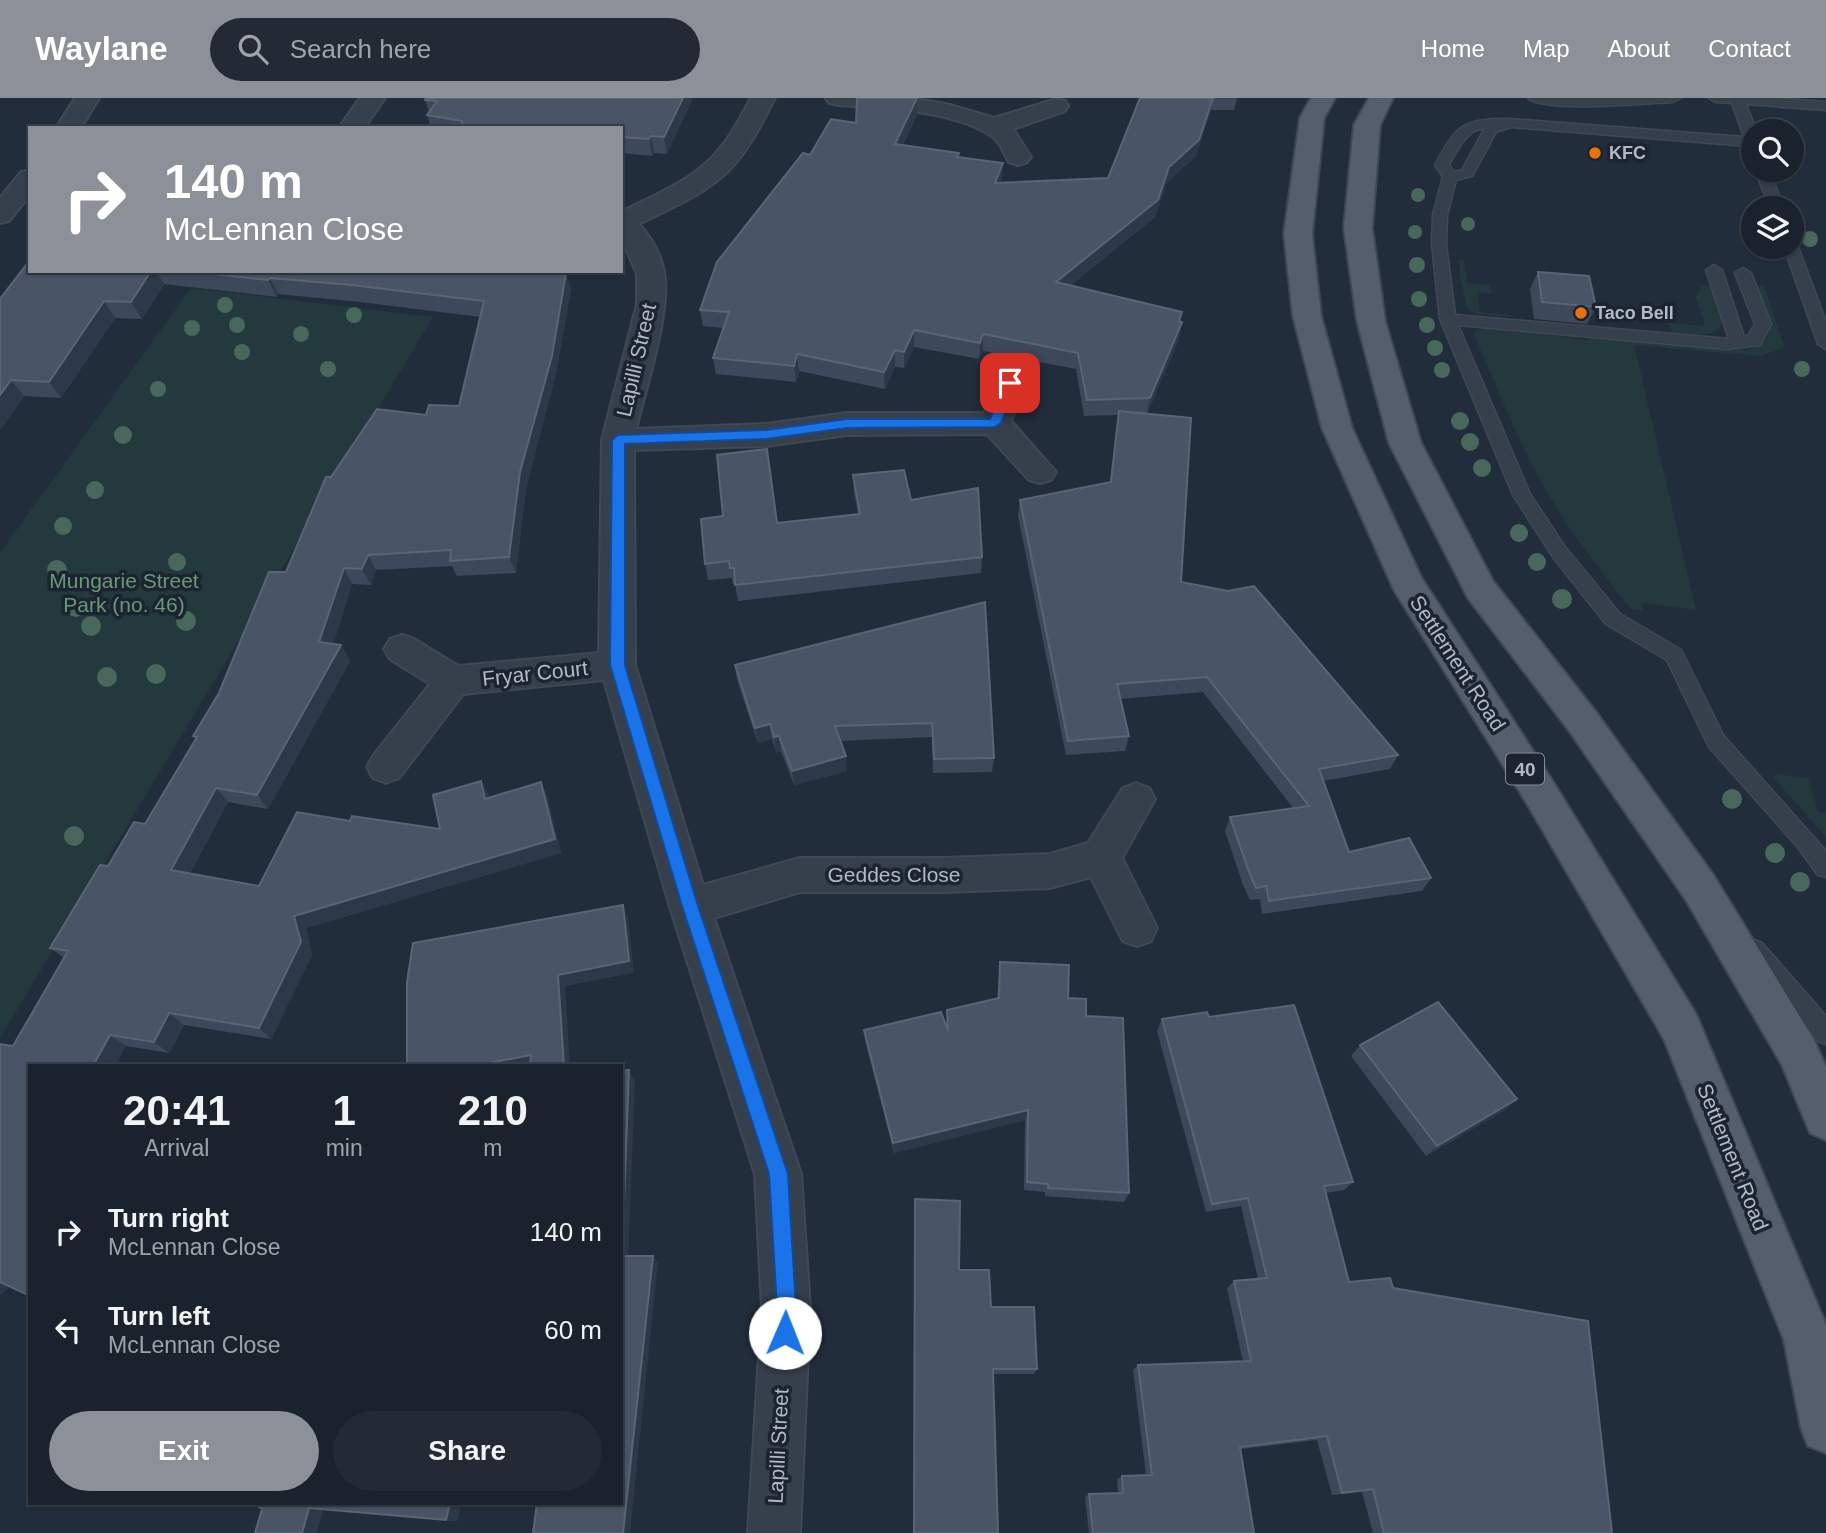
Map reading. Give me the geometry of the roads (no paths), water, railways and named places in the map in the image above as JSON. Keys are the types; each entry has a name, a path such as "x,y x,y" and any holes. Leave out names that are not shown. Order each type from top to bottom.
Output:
{"main road":[{"name":"Settlement Road","path":"1323,98 1312,118 1298,234 1307,316 1337,428 1406,581 1542,796 1681,1028 1808,1340 1826,1428"},
{"path":"1381,98 1367,125 1358,228 1371,321 1405,443 1480,589 1583,722 1700,888 1798,1052 1826,1118"}],"street":[{"path":"69,126 88,98"},
{"path":"352,126 373,98"},
{"path":"623,220 697,182 724,161 763,98"},
{"path":"838,98 925,107 992,126 1010,140 1018,157"},
{"path":"992,126 1024,119 1056,106"},
{"path":"0,215 28,180"},
{"name":"Lapilli Street","path":"623,222 644,253 651,274 651,304 618,440 617,665 690,906 778,1174 786,1308 774,1533"},
{"path":"995,423 1010,383"},
{"path":"618,440 766,435 847,424 995,423 1040,472"},
{"name":"Fryar Court","path":"402,649 453,681 617,665"},
{"name":"Fryar Court","path":"386,767 453,681"},
{"path":"1136,799 1101,857 1137,928"},
{"name":"Geddes Close","path":"690,906 800,875 945,875 1050,870 1101,857"}],"lane":[{"path":"1535,98 1561,102 1673,98"},
{"path":"1716,98 1826,106"},
{"path":"1737,99 1744,119"},
{"path":"1450,177 1442,165 1461,131 1480,122 1741,143"},
{"path":"1510,123 1491,129 1467,173 1450,177 1445,186 1440,215 1439,244 1448,319 1522,495 1559,552 1613,619 1674,656 1716,741 1805,840 1826,868"},
{"path":"1795,259 1826,344"},
{"path":"1714,270 1738,343"},
{"path":"1448,319 1713,343 1754,341 1763,324 1743,273"},
{"path":"1700,888 1826,1033"}],"place":[{"name":"KFC","path":"1595,153"},
{"name":"Taco Bell","path":"1581,313"}],"park label":[{"name":"Mungarie Street Park (no. 46)","path":"124,592"}]}
